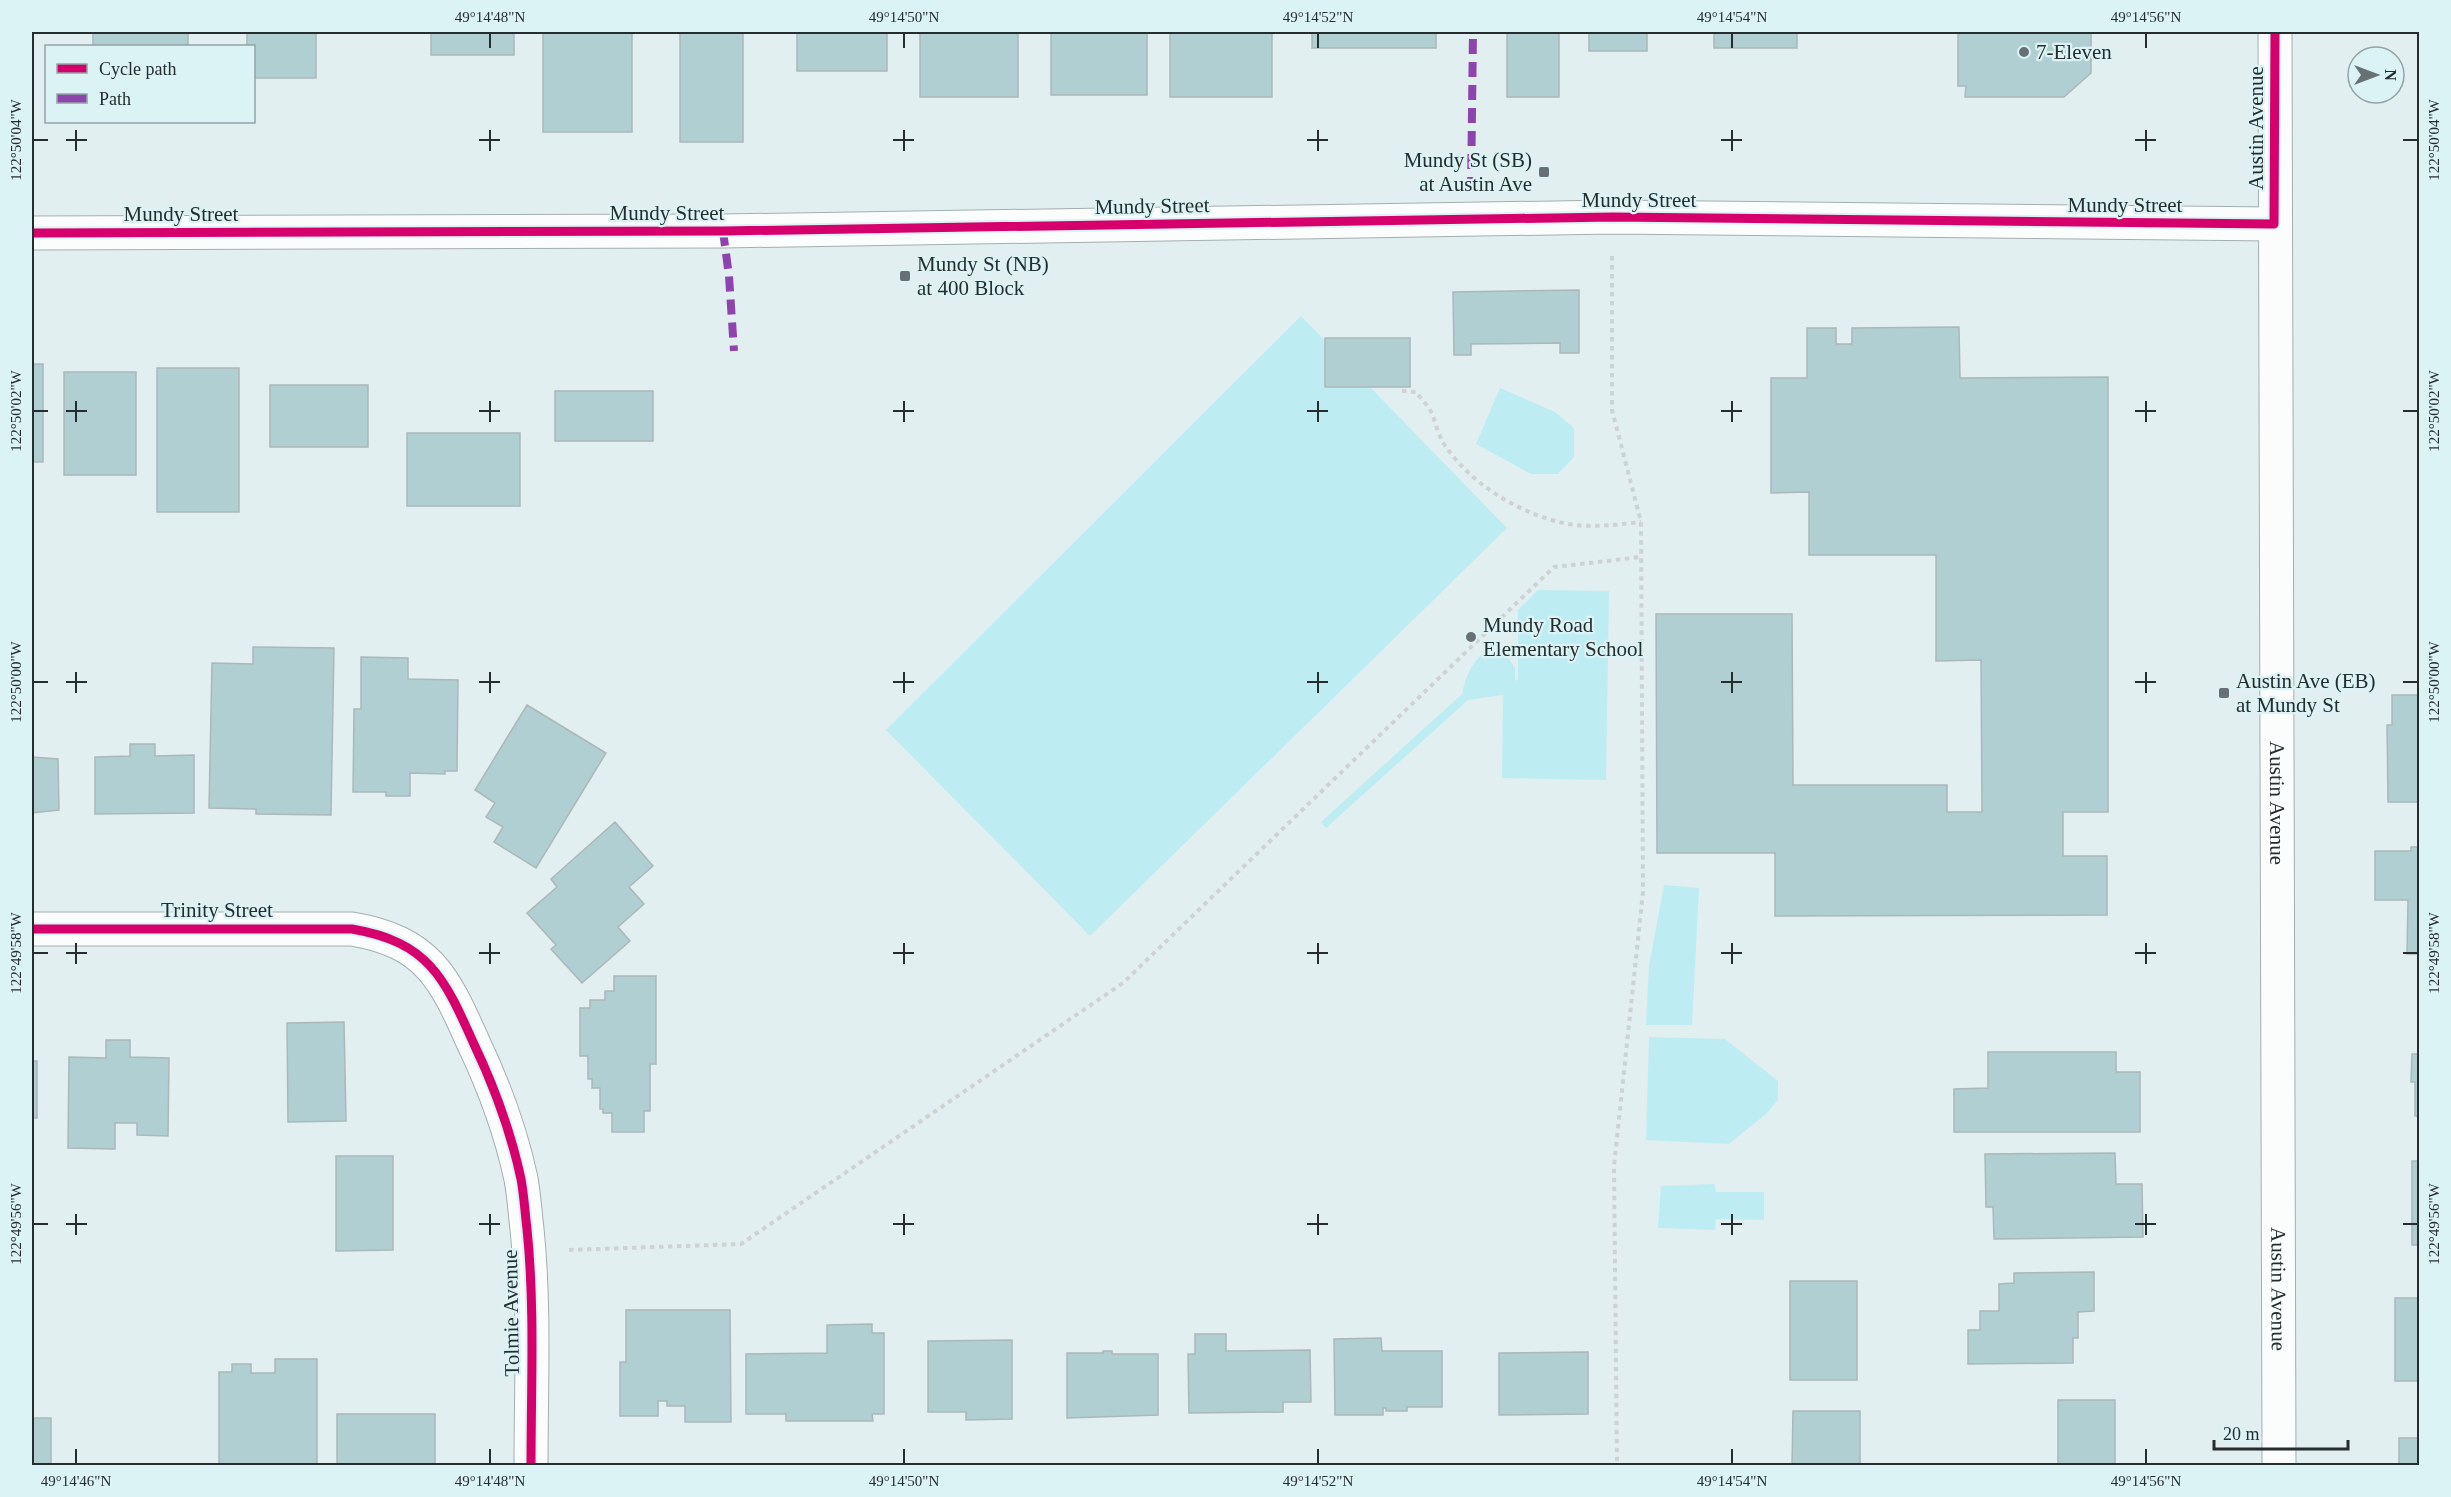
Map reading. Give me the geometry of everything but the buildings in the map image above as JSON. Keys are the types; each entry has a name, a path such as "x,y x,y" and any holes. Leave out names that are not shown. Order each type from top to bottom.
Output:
{"street":[{"name":"Austin Avenue","path":"2275,32 2279,1466"},
{"name":"Mundy Street","path":"32,233 723,231 1613,217 2274,224"},
{"name":"Trinity Street","path":"32,929 324,927 375,933 401,942"},
{"name":"Tolmie Avenue","path":"401,942 426,960 442,979 457,1005 487,1072 510,1135 519,1170 530,1257 531,1466"}],"path":[{"path":"1612,280 1612,410 1641,522 1643,892 1614,1166 1617,1466"},
{"path":"1402,391 1416,392 1431,411 1443,442 1471,476 1533,514 1560,522 1611,526 1641,522"},
{"path":"565,1250 741,1244 1123,983 1554,567 1641,558"}],"shaded area":[{"path":"1301,316 1507,528 1090,936 886,730"},
{"path":"1500,388 1555,412 1574,428 1574,457 1558,474 1531,474 1476,444"},
{"path":"1538,590 1609,591 1606,780 1502,778 1503,695 1468,700 1326,828 1321,822 1462,694 1470,670 1485,651 1504,652 1515,668 1515,681 1518,679 1518,610"},
{"path":"1664,885 1699,888 1692,1025 1646,1025 1649,966"},
{"path":"1649,1037 1725,1039 1778,1081 1778,1100 1766,1114 1729,1144 1646,1140"},
{"path":"1714,1184 1716,1192 1764,1192 1764,1220 1716,1219 1715,1230 1658,1228 1661,1186"}],"marked path":[{"path":"1471,192 1473,32"},
{"path":"723,231 729,276 734,351"}],"cycle path":[{"path":"32,233 723,231 1613,217 2274,224 2275,32"},
{"path":"32,929 352,929 399,943 416,953 430,966 453,999 488,1075 507,1127 521,1179 531,1288 531,1466"}],"place":[{"name":"7-Eleven","path":"2024,52"},
{"name":"Mundy St (SB) at Austin Ave","path":"1544,172"},
{"name":"Mundy St (NB) at 400 Block","path":"905,276"},
{"name":"Mundy Road Elementary School","path":"1471,637"},
{"name":"Austin Ave (EB) at Mundy St","path":"2224,693"}]}
